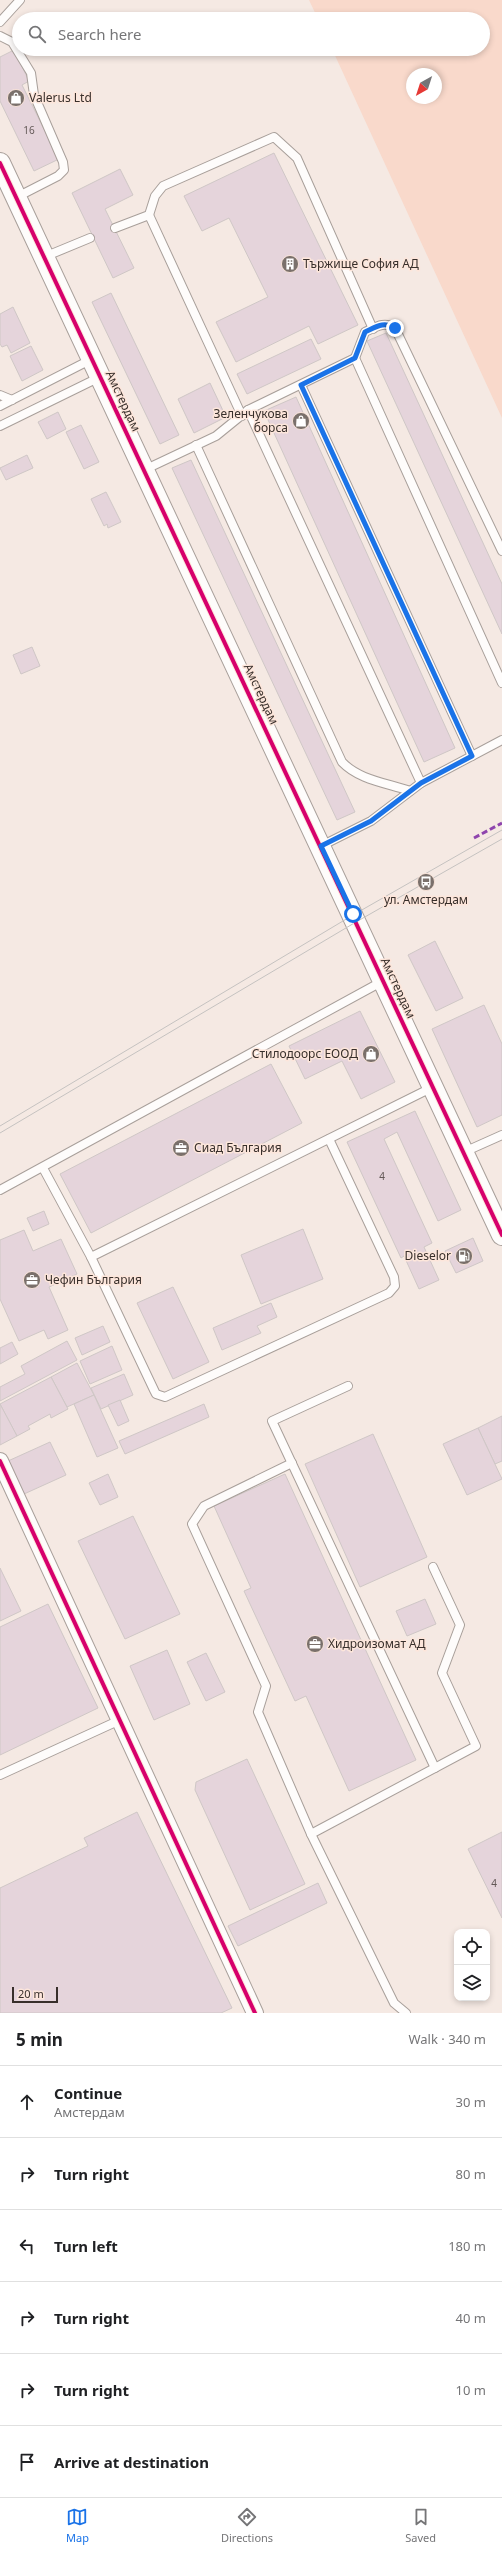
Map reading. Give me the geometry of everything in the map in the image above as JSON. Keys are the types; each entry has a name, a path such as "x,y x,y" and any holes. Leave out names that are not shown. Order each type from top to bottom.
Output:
{"street":[{"name":"Амстердам","path":"0,163 502,1235"},
{"path":"0,1462 255,2013"}],"lane":[{"path":"0,22 20,0"},
{"path":"0,36 12,42"},
{"path":"16,197 58,176 64,170 64,162 34,95 31,73 21,56"},
{"path":"373,328 297,158 274,137 163,186 155,196 149,214 421,783"},
{"path":"115,228 149,214"},
{"path":"44,257 90,238"},
{"path":"144,470 216,436 245,413 355,358 365,332 382,324 390,324 395,328 502,551"},
{"path":"355,358 502,682"},
{"path":"0,406 12,400 97,368"},
{"path":"0,426 97,368"},
{"path":"301,385 472,756"},
{"path":"0,395 12,400"},
{"path":"196,445 342,762 350,770 363,776 410,791"},
{"path":"321,846 371,821 421,783 502,740"},
{"path":"0,1190 44,1168 383,981"},
{"path":"91,1257 433,1088"},
{"path":"464,1152 502,1135"},
{"path":"44,1168 91,1257 156,1394 165,1397 389,1293 395,1286 394,1277 329,1139"},
{"path":"348,1386 272,1421 435,1768"},
{"path":"292,1463 204,1506 192,1524 266,1686 258,1712 311,1834 394,2003 406,2013"},
{"path":"311,1834 476,1746 442,1674 460,1625 433,1567"},
{"path":"0,1775 120,1720"}],"shaded area":[{"path":"309,0 502,0 502,418 335,56 490,56 490,12 315,12"}],"building":[{"path":"12,51 12,56 17,56 29,81 22,85 59,159 34,171 0,101 0,57"},
{"name":"Тържище София АД","path":"274,153 358,325 318,344 309,326 236,362 216,322 268,297 229,218 202,231 184,196"},
{"path":"120,169 133,195 105,209 134,268 113,278 72,193"},
{"path":"111,293 179,435 160,444 92,302"},
{"path":"13,307 30,343 11,353 7,345 2,347 0,344 0,314"},
{"path":"386,333 502,584 502,634 367,341"},
{"path":"311,339 321,359 247,394 237,374"},
{"path":"31,346 43,370 22,381 10,356"},
{"path":"210,383 226,417 194,433 178,399"},
{"path":"296,397 455,748 424,762 264,411"},
{"path":"58,412 66,429 47,439 38,422"},
{"path":"81,425 99,462 84,469 66,432"},
{"path":"27,455 33,468 6,480 0,468"},
{"path":"191,460 355,812 337,820 172,468"},
{"path":"106,492 121,522 108,528 107,524 104,526 91,499"},
{"path":"32,647 40,666 21,674 13,655"},
{"path":"435,941 463,998 436,1011 408,955"},
{"path":"484,1005 502,1044 502,1115 477,1127 432,1029"},
{"path":"360,1011 395,1082 361,1099 342,1061 305,1079 289,1046"},
{"name":"Сиад България","path":"271,1064 302,1123 91,1233 60,1174"},
{"path":"415,1111 461,1210 438,1221 397,1132 384,1139 432,1243 424,1247 439,1280 419,1289 404,1256 401,1258 347,1142"},
{"path":"44,1211 49,1224 33,1231 27,1218"},
{"path":"303,1229 323,1279 261,1304 241,1255"},
{"name":"Чефин България","path":"24,1230 33,1251 61,1239 77,1274 49,1287 68,1330 48,1339 44,1330 19,1341 0,1299 0,1240"},
{"name":"Dieselor","path":"473,1238 483,1261 456,1273 445,1251"},
{"path":"173,1287 209,1362 173,1379 137,1303"},
{"path":"271,1303 277,1317 257,1326 261,1333 222,1350 213,1328"},
{"path":"103,1326 110,1342 82,1355 75,1338"},
{"path":"67,1341 77,1360 0,1401 0,1387 25,1374 21,1366"},
{"path":"12,1342 18,1354 0,1364 0,1348"},
{"path":"112,1346 122,1370 90,1384 80,1361"},
{"path":"77,1363 94,1395 67,1407 51,1377"},
{"path":"124,1374 133,1395 101,1409 91,1388"},
{"path":"51,1377 68,1409 51,1418 50,1414 28,1426 30,1429 17,1436 0,1404"},
{"path":"94,1395 118,1448 97,1457 74,1404"},
{"path":"120,1400 129,1421 118,1426 108,1405"},
{"path":"0,1404 17,1436 0,1445"},
{"path":"204,1404 209,1417 125,1454 119,1441"},
{"path":"502,1416 502,1461 495,1464 478,1428"},
{"path":"478,1428 502,1479 467,1495 443,1444"},
{"path":"373,1434 427,1557 360,1587 305,1464"},
{"path":"50,1442 66,1475 24,1494 8,1461"},
{"path":"108,1474 118,1497 100,1505 89,1483"},
{"name":"Хидроизомат АД","path":"285,1474 416,1760 349,1791 306,1696 295,1701 244,1591 251,1588 214,1506"},
{"path":"133,1516 180,1614 125,1639 78,1541"},
{"path":"0,1568 21,1611 0,1621"},
{"path":"425,1599 436,1624 407,1636 396,1611"},
{"path":"48,1604 98,1708 0,1755 0,1627"},
{"path":"167,1650 190,1704 154,1720 130,1666"},
{"path":"206,1653 225,1692 206,1701 187,1662"},
{"path":"247,1759 305,1884 250,1910 195,1790 196,1782"},
{"path":"137,1812 232,2008 221,2013 0,2013 0,1888 88,1846 84,1838"},
{"path":"502,1832 502,1918 468,1849"},
{"path":"318,1883 327,1903 238,1946 228,1926"}],"tram line":[{"path":"0,1126 353,915 502,830"},
{"path":"0,1133 356,922 502,839"}],"marked path":[{"path":"474,838 502,823"}],"cycle path":[{"path":"0,163 502,1235"},
{"path":"0,1461 255,2013"}],"place":[{"name":"Valerus Ltd","path":"16,98"},
{"name":"Тържище София АД","path":"290,264"},
{"name":"Зеленчукова борса","path":"301,421"},
{"name":"ул. Амстердам","path":"426,882"},
{"name":"Стилодоорс ЕООД","path":"371,1054"},
{"name":"Сиад България","path":"181,1148"},
{"name":"Dieselor","path":"464,1256"},
{"name":"Чефин България","path":"32,1280"},
{"name":"Хидроизомат АД","path":"315,1644"}],"route":[{"path":"353,914 321,846 371,821 421,783 472,756 301,385 355,358 365,332 382,324 390,324 395,328"}]}
